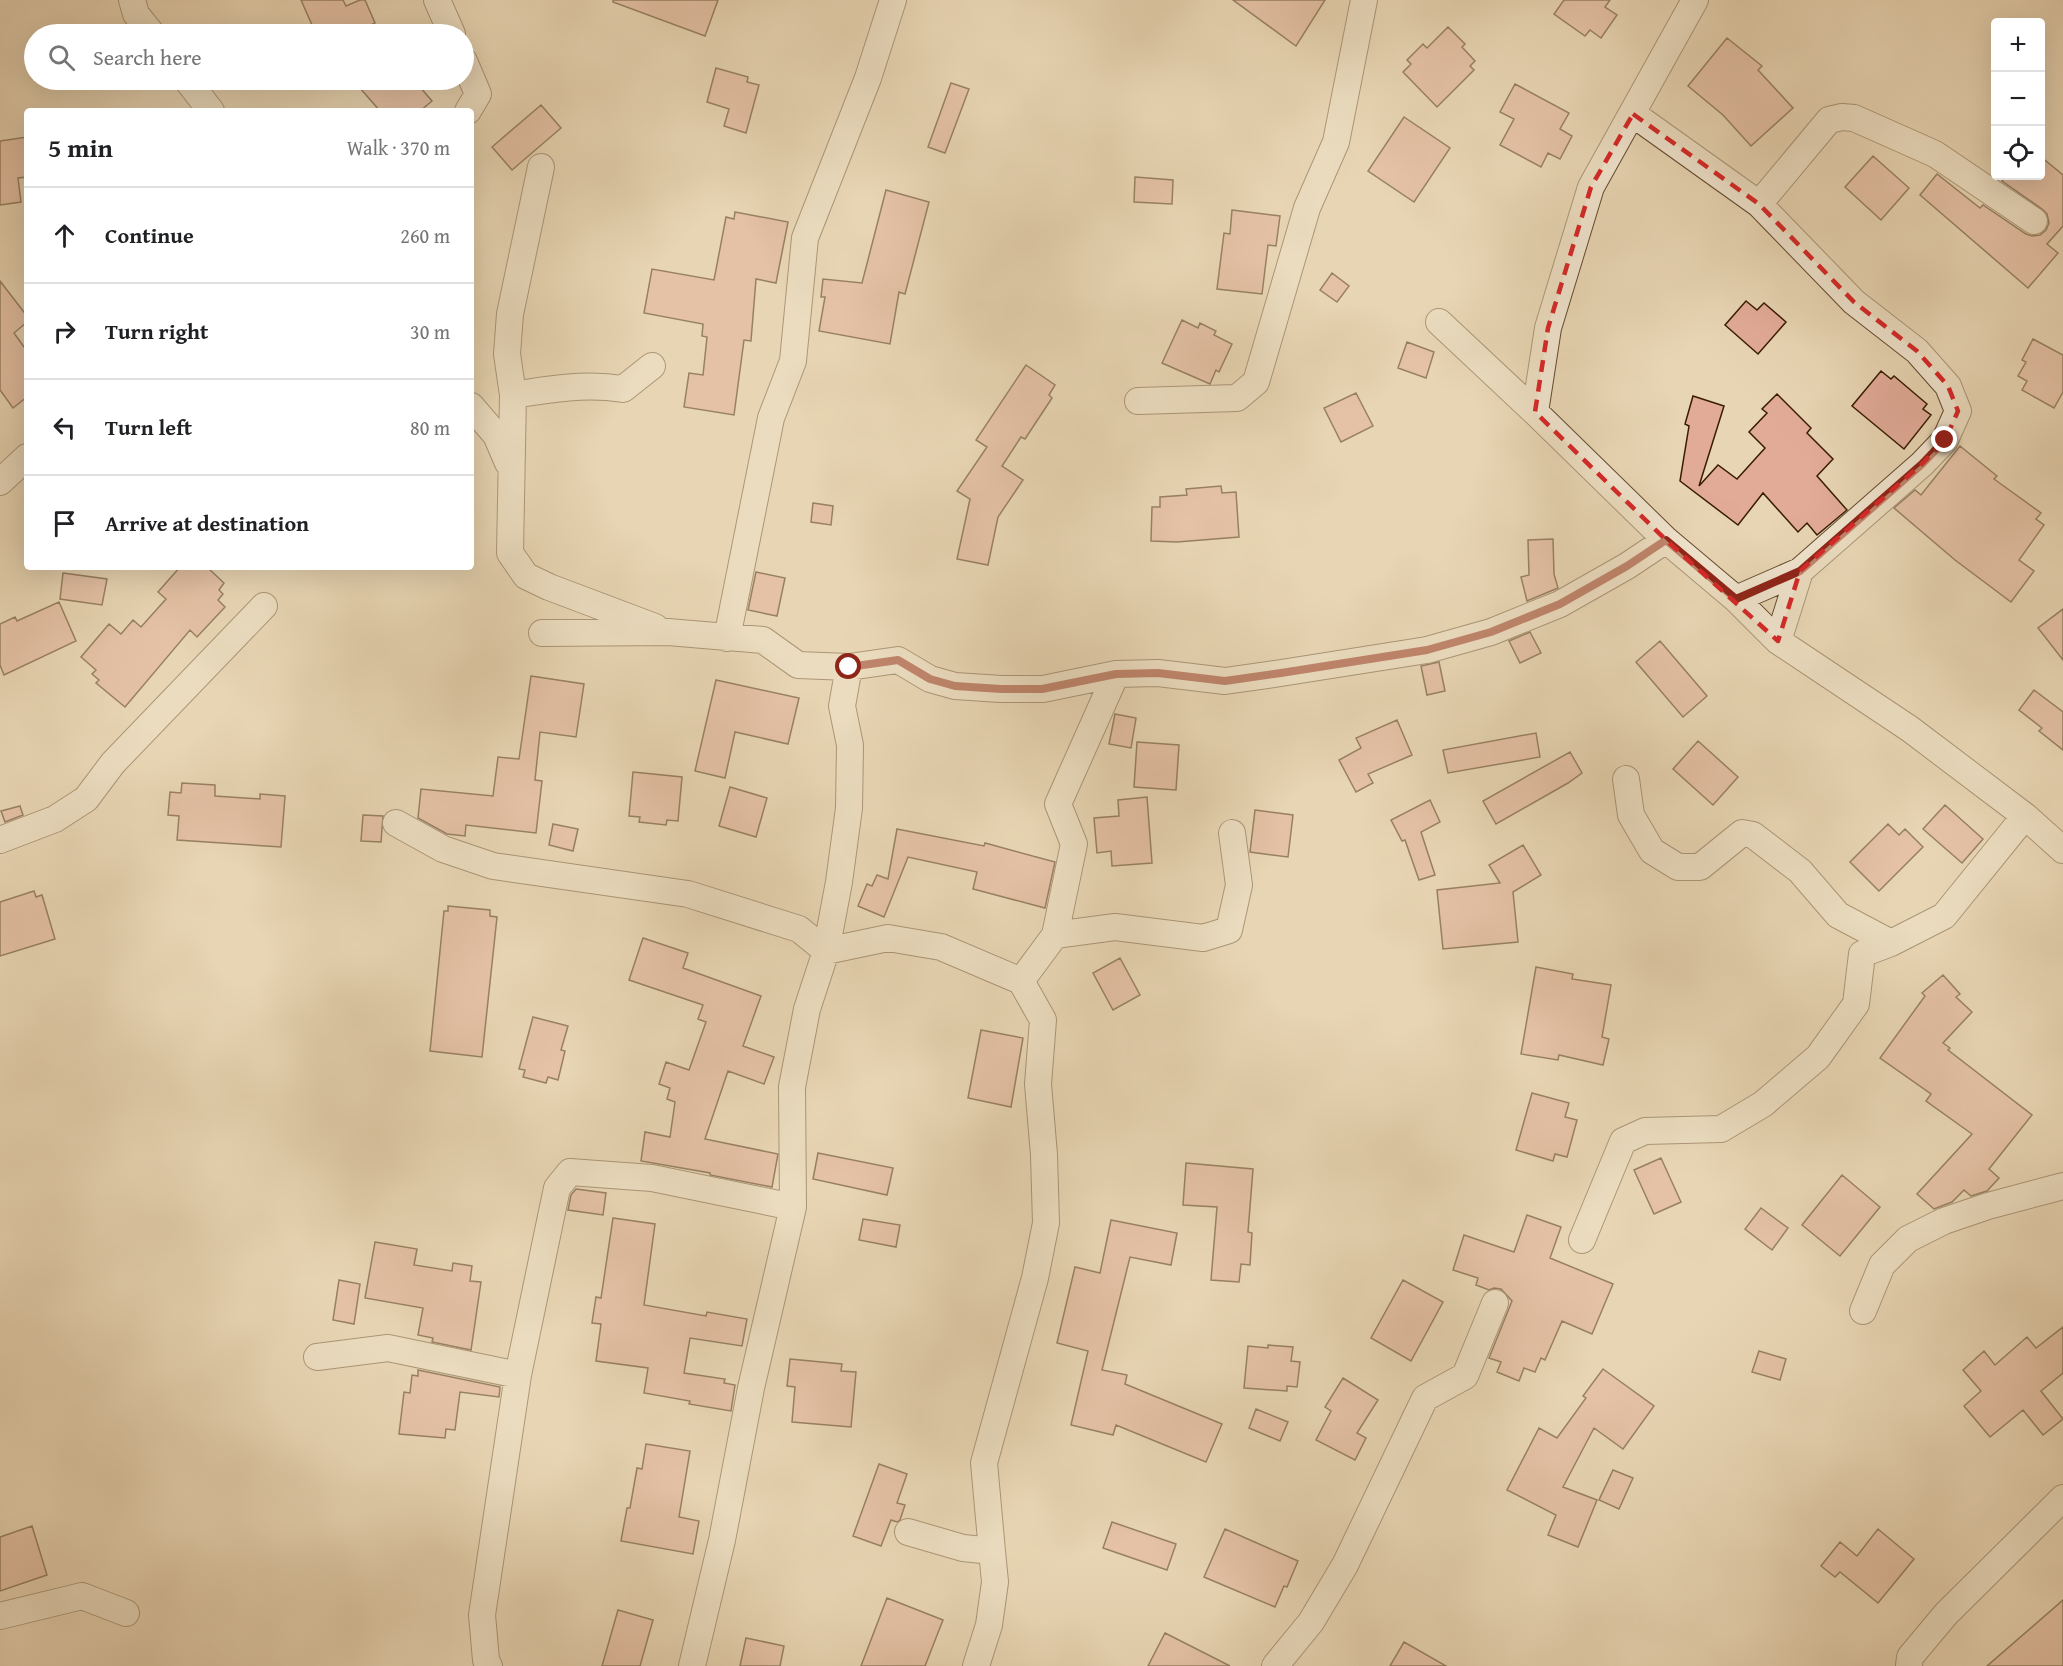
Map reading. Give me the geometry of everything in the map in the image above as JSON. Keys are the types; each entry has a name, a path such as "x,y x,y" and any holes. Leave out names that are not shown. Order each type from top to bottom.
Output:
{"street":[{"path":"132,0 136,14 144,24"},
{"path":"437,0 448,24"},
{"path":"727,638 771,418 793,361 805,238 868,78 893,0"},
{"path":"1138,401 1237,398 1256,382 1307,208 1336,142 1364,0"},
{"path":"1535,411 1548,328 1591,187 1695,0"},
{"path":"470,108 478,94 474,85"},
{"path":"195,90 209,108"},
{"path":"1632,114 1758,204 1854,302 1917,351 1948,386 1958,411 1945,440 1922,464 1800,571 1736,599"},
{"path":"1758,204 1829,120 1842,117 1854,118 1935,154 2034,221"},
{"path":"541,167 510,314 507,354 513,395 510,553 526,576 668,632"},
{"path":"1439,322 1535,411 1666,540 1736,599 1778,640 1910,729 2025,816 2063,850"},
{"path":"513,395 569,387 604,386 623,390 652,366"},
{"path":"474,409 496,435 511,470"},
{"path":"0,482 24,460"},
{"path":"542,633 668,632 763,640 798,666 849,667 898,660 930,679 955,686 1042,689 1116,674 1158,673 1225,681 1427,650 1491,632 1560,604 1627,566 1666,540"},
{"path":"1778,640 1800,571"},
{"path":"0,840 54,819 86,799 113,763 264,606"},
{"path":"692,1666 722,1540 751,1388 793,1207 792,1087 807,1009 826,951 839,882 849,808 850,745 842,706 849,667"},
{"path":"1021,981 1055,935 1074,844 1058,804 1116,674"},
{"path":"1626,779 1631,815 1652,851 1678,867 1700,867 1742,832 1753,835 1800,871 1838,915 1891,943"},
{"path":"1582,1240 1623,1141 1645,1131 1721,1129 1763,1104 1818,1057 1856,1004 1862,954 1891,943 1944,916 2025,816"},
{"path":"396,823 443,849 493,866 688,894 799,928 826,951"},
{"path":"1055,935 1115,927 1203,938 1229,930 1239,885 1232,833"},
{"path":"826,951 888,938 941,947 1021,981 1043,1020 1038,1084 1044,1155 1046,1223 1035,1278 984,1463 995,1581 989,1625 976,1666"},
{"path":"489,1666 486,1660 482,1615 518,1375 557,1188 570,1172 652,1178 793,1207"},
{"path":"1863,1311 1882,1265 1908,1239 1944,1221 1988,1206 2063,1186"},
{"path":"1275,1666 1311,1623 1345,1565 1425,1398 1465,1376 1495,1303"},
{"path":"317,1357 388,1348 518,1375"},
{"path":"1909,1666 1910,1658 1946,1614 2060,1508"},
{"path":"908,1532 963,1548 992,1551"},
{"path":"0,1616 82,1596 126,1613"}],"highlighted area":[{"path":"1633,114 1759,204 1854,302 1917,351 1948,386 1958,411 1945,440 1922,464 1800,571 1778,641 1666,540 1535,412 1548,328 1591,187"}],"building":[{"path":"301,0 343,0 346,6 365,0 375,23 373,24 312,24"},
{"path":"613,0 718,0 705,36 613,2"},
{"path":"1233,0 1325,0 1296,46"},
{"path":"1564,0 1610,0 1605,7 1617,15 1601,38 1590,30 1585,36 1554,14"},
{"path":"1448,27 1465,44 1462,47 1475,61 1470,66 1474,70 1437,107 1403,72 1411,64 1407,60 1423,44 1427,48"},
{"path":"1727,38 1762,66 1758,70 1793,108 1751,146 1723,115 1688,86"},
{"path":"716,68 748,77 747,82 759,85 746,133 724,126 729,109 707,102"},
{"path":"951,83 969,89 945,153 928,147"},
{"path":"1515,84 1569,113 1560,129 1572,136 1560,159 1548,153 1541,167 1500,145 1514,119 1500,112"},
{"path":"362,90 423,90 432,101 424,108 377,108"},
{"path":"541,105 561,128 512,170 492,147"},
{"path":"1404,117 1450,148 1414,202 1368,171"},
{"path":"24,137 24,177 18,178 21,202 0,205 0,141"},
{"path":"1873,156 1909,188 1881,220 1845,187"},
{"path":"2045,160 2063,175 2063,226 2047,244 2058,253 2028,288 1920,195 1937,174 1980,208 1983,205 2026,234 2040,235 2049,223 2047,214 2002,181 2045,180"},
{"path":"1135,177 1173,180 1172,204 1134,202"},
{"path":"886,190 929,202 905,294 899,292 890,344 819,331 825,297 821,297 823,279 862,283"},
{"path":"1232,210 1280,216 1276,246 1268,245 1262,294 1217,289 1224,233 1230,234"},
{"path":"735,212 788,222 776,283 756,279 751,341 744,340 734,415 684,407 689,373 703,375 707,337 702,336 703,324 644,313 652,269 714,280 726,217 734,219"},
{"path":"1332,273 1349,286 1337,302 1320,290"},
{"path":"0,281 24,312 24,325 14,333 24,347 24,399 13,408 0,390"},
{"path":"1746,301 1757,310 1764,303 1786,322 1758,354 1725,325"},
{"path":"1182,320 1198,328 1200,323 1216,331 1214,335 1232,344 1219,372 1216,370 1210,384 1162,363"},
{"path":"2033,339 2063,355 2063,392 2054,408 2022,390 2027,381 2018,376 2026,362 2022,360"},
{"path":"1407,342 1434,352 1426,378 1398,368"},
{"path":"1026,365 1055,385 1049,395 1052,398 1025,439 1021,437 1002,466 1023,480 998,517 988,565 957,559 970,499 957,491 987,447 976,440"},
{"path":"1881,371 1891,379 1894,376 1927,404 1923,409 1931,415 1904,449 1852,406"},
{"path":"1356,393 1373,426 1341,442 1324,408"},
{"path":"1777,394 1811,428 1807,433 1833,459 1817,476 1847,510 1817,535 1807,523 1798,532 1763,493 1738,525 1680,481 1689,426 1685,424 1693,396 1724,406 1699,486 1718,465 1737,479 1765,448 1749,432 1767,413 1762,409"},
{"path":"1960,446 1997,476 1994,479 2041,513 2036,519 2044,525 2019,560 2034,571 2011,602 1955,560 1894,508 1915,490 1921,495"},
{"path":"1221,486 1222,493 1236,492 1239,537 1177,542 1151,541 1152,507 1160,507 1160,497 1187,495 1186,489"},
{"path":"813,503 833,506 831,525 811,522"},
{"path":"1553,539 1554,574 1558,588 1527,601 1521,577 1529,575 1528,540"},
{"path":"177,570 210,570 224,583 219,590 223,594 218,600 225,607 197,637 190,630 125,707 96,683 99,680 92,674 96,670 81,657 109,624 121,634 133,620 141,627 166,599 158,592"},
{"path":"756,572 785,578 777,616 748,610"},
{"path":"63,573 107,579 102,605 60,599"},
{"path":"59,602 76,641 4,675 0,665 0,624 15,617 17,621"},
{"path":"2063,609 2063,660 2038,628"},
{"path":"1530,632 1541,653 1520,663 1509,641"},
{"path":"1660,641 1707,696 1683,717 1636,662"},
{"path":"1439,662 1445,691 1427,695 1421,666"},
{"path":"531,676 584,684 576,737 540,732 535,780 542,781 536,833 466,825 465,836 447,834 418,818 421,789 493,796 498,757 519,759"},
{"path":"716,680 799,698 788,744 735,732 725,778 695,771"},
{"path":"2034,690 2063,712 2063,750 2039,731 2042,728 2019,710"},
{"path":"1115,714 1136,718 1131,748 1109,744"},
{"path":"1397,720 1412,755 1368,774 1373,783 1356,792 1339,760 1361,748 1356,738"},
{"path":"1536,733 1540,757 1448,773 1443,750"},
{"path":"1698,741 1738,777 1713,805 1673,769"},
{"path":"1137,742 1179,745 1176,790 1134,787"},
{"path":"1570,752 1582,773 1496,824 1483,801"},
{"path":"633,772 682,777 678,821 667,820 666,825 639,822 640,817 629,816"},
{"path":"182,783 215,785 215,796 260,799 260,794 285,796 281,847 177,840 179,816 168,815 170,792 181,793"},
{"path":"730,787 767,798 756,837 719,826"},
{"path":"1147,797 1152,863 1112,866 1111,851 1097,853 1094,818 1119,816 1118,800"},
{"path":"1430,800 1440,822 1421,832 1435,875 1419,880 1405,840 1402,841 1391,820"},
{"path":"1945,805 1983,839 1962,863 1923,829"},
{"path":"20,806 23,815 5,822 1,811"},
{"path":"1255,810 1293,815 1288,857 1250,852"},
{"path":"363,815 383,816 381,842 361,841"},
{"path":"553,824 578,829 573,851 549,845"},
{"path":"1888,824 1899,835 1905,829 1923,847 1879,891 1850,862"},
{"path":"897,829 984,846 985,843 1055,862 1045,908 973,889 977,872 908,857 884,917 858,906 867,884 872,886 877,875 888,879"},
{"path":"1523,845 1541,875 1513,892 1518,942 1443,949 1437,890 1500,883 1489,865"},
{"path":"34,891 36,897 42,895 55,939 0,956 0,902"},
{"path":"448,906 490,910 490,916 497,917 482,1057 430,1051 444,911 448,911"},
{"path":"643,938 688,953 683,968 761,996 743,1046 774,1057 764,1084 728,1071 705,1139 778,1154 772,1187 641,1161 645,1132 670,1137 675,1102 667,1099 670,1088 659,1084 666,1062 689,1070 706,1022 698,1019 703,1005 629,980"},
{"path":"1120,958 1140,995 1113,1010 1093,973"},
{"path":"1536,967 1573,974 1572,979 1611,985 1602,1037 1609,1039 1603,1065 1559,1055 1558,1060 1521,1054"},
{"path":"1943,975 1960,994 1956,997 1972,1012 1943,1043 1950,1048 1948,1050 2032,1115 1989,1169 1999,1178 1987,1191 1971,1196 1964,1190 1952,1202 1934,1209 1917,1194 1972,1134 1926,1101 1931,1094 1880,1058 1925,996 1922,993"},
{"path":"533,1017 568,1026 561,1050 565,1051 558,1080 548,1077 546,1083 523,1077 525,1070 519,1069"},
{"path":"981,1030 1023,1038 1011,1107 968,1098"},
{"path":"1532,1093 1569,1103 1565,1117 1577,1120 1567,1157 1555,1154 1553,1161 1516,1150"},
{"path":"818,1153 893,1168 887,1195 813,1179"},
{"path":"1661,1158 1681,1202 1654,1214 1634,1170"},
{"path":"1186,1163 1253,1169 1248,1232 1252,1233 1250,1265 1241,1264 1239,1282 1211,1280 1217,1207 1183,1205"},
{"path":"1842,1175 1880,1207 1840,1256 1802,1225"},
{"path":"576,1189 606,1193 603,1215 568,1210 571,1195"},
{"path":"1761,1208 1788,1228 1772,1250 1745,1229"},
{"path":"1527,1215 1561,1227 1550,1258 1613,1284 1592,1334 1562,1321 1545,1360 1541,1358 1535,1372 1524,1368 1519,1381 1497,1372 1501,1362 1489,1358 1512,1301 1501,1289 1489,1290 1476,1285 1478,1278 1453,1270 1464,1235 1514,1252"},
{"path":"613,1218 655,1224 644,1305 706,1316 707,1312 747,1319 742,1346 690,1338 684,1373 725,1379 724,1383 735,1385 731,1411 644,1393 648,1368 596,1361 601,1324 592,1323 596,1297 601,1298"},
{"path":"863,1219 900,1225 896,1247 859,1240"},
{"path":"1111,1220 1177,1233 1171,1265 1130,1257 1102,1370 1127,1375 1125,1384 1222,1424 1206,1462 1116,1425 1113,1435 1071,1425 1088,1351 1057,1343 1075,1267 1100,1273"},
{"path":"375,1242 417,1249 414,1265 452,1271 453,1263 472,1266 470,1281 481,1282 471,1350 432,1342 433,1338 418,1335 423,1308 365,1298"},
{"path":"339,1280 360,1284 354,1324 333,1320"},
{"path":"1403,1280 1443,1302 1411,1361 1371,1338"},
{"path":"2063,1327 2063,1373 2041,1391 2063,1419 2043,1435 2023,1410 1990,1437 1964,1406 1981,1391 1963,1370 1984,1351 1995,1365 2027,1337 2036,1348"},
{"path":"1268,1345 1293,1347 1291,1361 1300,1362 1297,1387 1287,1386 1287,1391 1244,1388 1248,1346 1268,1348"},
{"path":"1759,1351 1786,1359 1780,1380 1752,1372"},
{"path":"790,1359 842,1364 841,1371 856,1372 851,1427 792,1422 795,1387 787,1386"},
{"path":"1603,1369 1654,1406 1623,1449 1594,1428 1563,1487 1597,1500 1578,1547 1548,1535 1556,1515 1507,1490 1539,1428 1557,1438 1586,1398 1583,1396"},
{"path":"418,1370 500,1387 499,1397 460,1392 455,1430 446,1429 445,1438 399,1434 404,1392 410,1393 412,1375 418,1376"},
{"path":"1343,1378 1378,1400 1357,1433 1366,1438 1355,1460 1316,1440 1331,1411 1325,1407"},
{"path":"1256,1409 1288,1422 1280,1441 1249,1428"},
{"path":"646,1444 690,1451 679,1517 699,1521 693,1554 621,1541 637,1468 642,1469"},
{"path":"879,1464 907,1474 897,1503 905,1505 900,1520 897,1522 891,1520 881,1546 853,1536"},
{"path":"1613,1470 1633,1478 1619,1509 1599,1500"},
{"path":"1112,1522 1176,1544 1167,1570 1103,1548"},
{"path":"32,1526 47,1575 0,1591 0,1537"},
{"path":"1225,1529 1298,1561 1275,1607 1204,1577"},
{"path":"1878,1529 1914,1559 1878,1603 1840,1572 1835,1577 1821,1566 1840,1542 1857,1556"},
{"path":"887,1598 943,1620 925,1666 861,1666"},
{"path":"2063,1600 2063,1666 1987,1666"},
{"path":"618,1610 653,1620 640,1666 602,1666"},
{"path":"1165,1633 1230,1666 1148,1666"},
{"path":"746,1638 784,1646 780,1666 740,1666"},
{"path":"1404,1642 1446,1666 1390,1666"}],"route":[{"path":"849,667 898,660 930,679 955,686 1001,689 1042,689 1116,674 1158,673 1225,681 1281,673 1427,650 1491,632 1560,604 1627,566 1666,540 1736,599 1800,571 1922,464 1945,440"}]}
